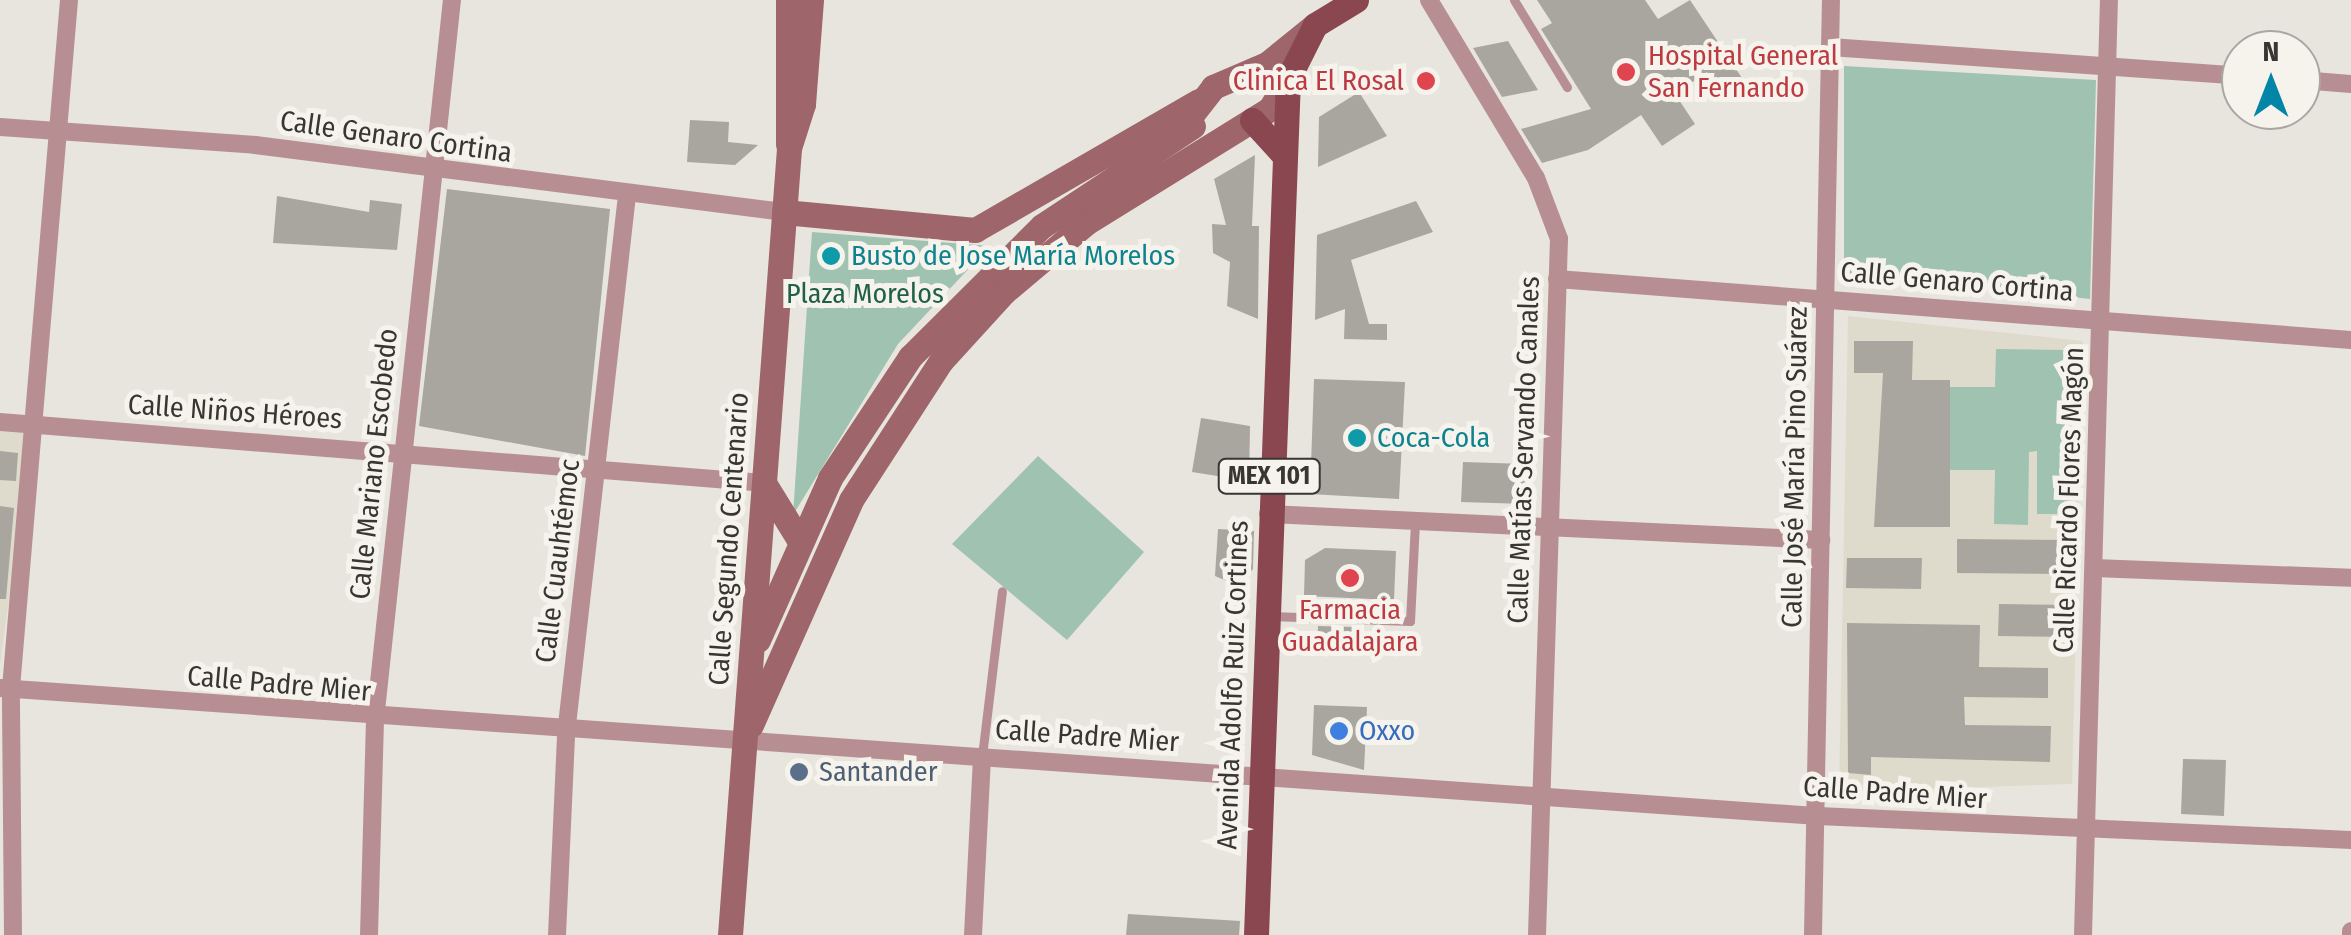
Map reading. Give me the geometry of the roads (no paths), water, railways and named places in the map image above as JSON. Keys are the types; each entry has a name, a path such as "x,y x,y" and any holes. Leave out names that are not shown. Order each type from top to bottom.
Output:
{"main road":[{"path":"1314,25 1349,1"},
{"name":"Avenida Adolfo Ruiz Cortines","path":"1256,935 1280,152 1288,79 1314,25"},
{"path":"1252,120 1280,152"}],"street":[{"path":"13,935 4,787 5,688 38,425 68,0"},
{"name":"Calle Mariano Escobedo","path":"370,935 375,720 452,0"},
{"name":"Calle Segundo Centenario","path":"730,935 788,148 788,0"},
{"name":"Calle Segundo Centenario","path":"788,148 803,104 810,0"},
{"name":"Calle Matías Servando Canales","path":"1430,0 1550,205 1557,280 1537,935"},
{"name":"Calle José María Pino Suárez","path":"1814,935 1831,0"},
{"name":"Calle Ricardo Flores Magón","path":"2084,935 2109,0"},
{"path":"750,660 799,540 910,357 1042,226 1314,25"},
{"path":"1830,47 2221,75"},
{"path":"743,743 851,500 933,373 1044,255 1226,130 1252,120 1288,79 1255,69"},
{"path":"2321,82 2351,84"},
{"path":"1196,113 1226,130"},
{"path":"784,212 975,230 1196,113"},
{"name":"Calle Genaro Cortina","path":"0,127 59,130 784,212"},
{"name":"Calle Cuauhtémoc","path":"557,935 566,734 627,195"},
{"name":"Calle Genaro Cortina","path":"1557,280 1826,297 2101,323 2351,340"},
{"path":"910,357 933,373"},
{"name":"Calle Niños Héroes","path":"0,422 764,483"},
{"path":"764,483 799,540"},
{"path":"1268,514 1821,540"},
{"path":"2094,568 2351,578"},
{"name":"Calle Padre Mier","path":"5,688 566,734 982,756 1818,816 2088,832 2351,840"},
{"path":"973,935 982,756"}],"lane":[{"path":"1514,0 1567,87"},
{"path":"1263,616 1410,621 1415,520"},
{"path":"982,756 1002,590"}],"place":[{"name":"Hospital General San Fernando","path":"1626,72"},
{"name":"Clinica El Rosal","path":"1426,81"},
{"name":"Busto de Jose María Morelos","path":"831,256"},
{"name":"Coca-Cola","path":"1357,438"},
{"name":"Farmacia Guadalajara","path":"1350,578"},
{"name":"Oxxo","path":"1339,731"},
{"name":"Santander","path":"799,772"}],"park label":[{"name":"Plaza Morelos","path":"865,294"}]}
